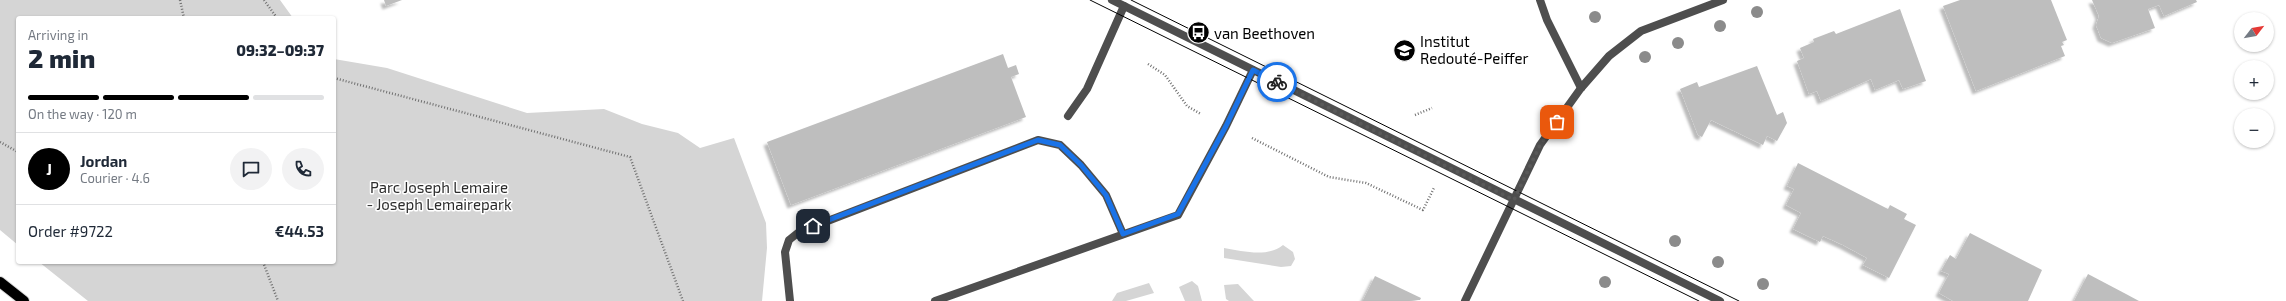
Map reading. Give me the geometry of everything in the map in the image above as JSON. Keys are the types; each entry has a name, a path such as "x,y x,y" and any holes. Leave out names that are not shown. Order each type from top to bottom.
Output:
{"main road":[{"path":"0,282 24,301"}],"street":[{"path":"1112,0 1720,301"},
{"path":"1540,0 1546,20 1581,88"},
{"path":"1465,301 1540,145 1581,88 1609,56 1641,31 1723,0"},
{"path":"1068,116 1087,89 1124,6"},
{"path":"935,301 1178,214 1226,126 1253,70"},
{"path":"790,301 785,252 789,240 799,232 1038,140 1060,145 1081,165 1106,195 1123,234"}],"path":[{"path":"180,0 184,16"},
{"path":"264,0 276,16"},
{"path":"1148,64 1165,75 1188,106 1201,114"},
{"path":"336,79 630,157 683,301"},
{"path":"1415,116 1432,108"},
{"path":"1252,138 1329,177 1366,183 1423,210 1434,188"},
{"path":"0,142 16,151"},
{"path":"264,264 278,301"}],"green space":[{"path":"0,0 280,0 292,16 16,16 16,243 0,230"},
{"name":"Parc Joseph Lemaire - Joseph Lemairepark","path":"336,59 387,68 527,113 604,109 642,124 678,133 700,148 734,138 766,223 767,248 762,301 88,301 42,264 336,264"},
{"path":"1283,245 1293,252 1295,259 1291,266 1281,267 1224,258 1224,248 1247,252 1262,252 1277,249"},
{"path":"1192,281 1198,286 1202,301 1185,301 1179,287"},
{"path":"1149,283 1154,293 1126,301 1112,301 1117,293"},
{"path":"1238,284 1254,301 1229,301 1226,299 1224,285"}],"building":[{"path":"384,0 402,0 386,6"},
{"path":"1960,0 2051,0 2067,40 2062,42 2064,45 2061,46 2065,56 1976,91 1943,6"},
{"path":"2092,0 2196,0 2197,2 2164,16 2159,5 2148,9 2155,28 2112,43 2101,38 2096,25 2099,16"},
{"path":"1900,9 1926,81 1903,89 1899,80 1875,90 1871,79 1821,101 1817,91 1809,94 1797,61 1804,58 1800,48 1814,42 1813,39 1834,31 1836,34"},
{"path":"1003,54 1008,68 1016,65 1019,74 1011,77 1026,117 791,205 767,142"},
{"path":"1757,66 1777,115 1783,112 1787,123 1777,141 1767,136 1763,145 1711,120 1702,137 1698,135 1680,89 1697,82 1699,87"},
{"path":"1798,163 1888,209 1890,205 1907,214 1904,219 1916,225 1889,278 1863,265 1867,258 1843,245 1823,236 1820,242 1793,229 1801,213 1786,205 1794,189 1787,186"},
{"path":"1970,233 2042,270 2028,301 1953,301 1939,293 1949,274 1941,271 1950,255 1956,259"},
{"path":"2088,274 2126,294 2139,301 2074,301"},
{"path":"1375,276 1421,298 1420,300 1363,300"}],"tram line":[{"path":"1090,0 1699,301"},
{"path":"1131,0 1739,301"}],"way so far":[{"path":"1277,82 1514,200 1540,145 1557,122"}],"place":[{"name":"van Beethoven","path":"1199,33"},
{"name":"Institut Redouté-Peiffer","path":"1404,50"}],"route":[{"path":"813,226 1038,140 1060,145 1081,165 1106,195 1123,234 1178,214 1226,126 1253,70 1277,82"}]}
